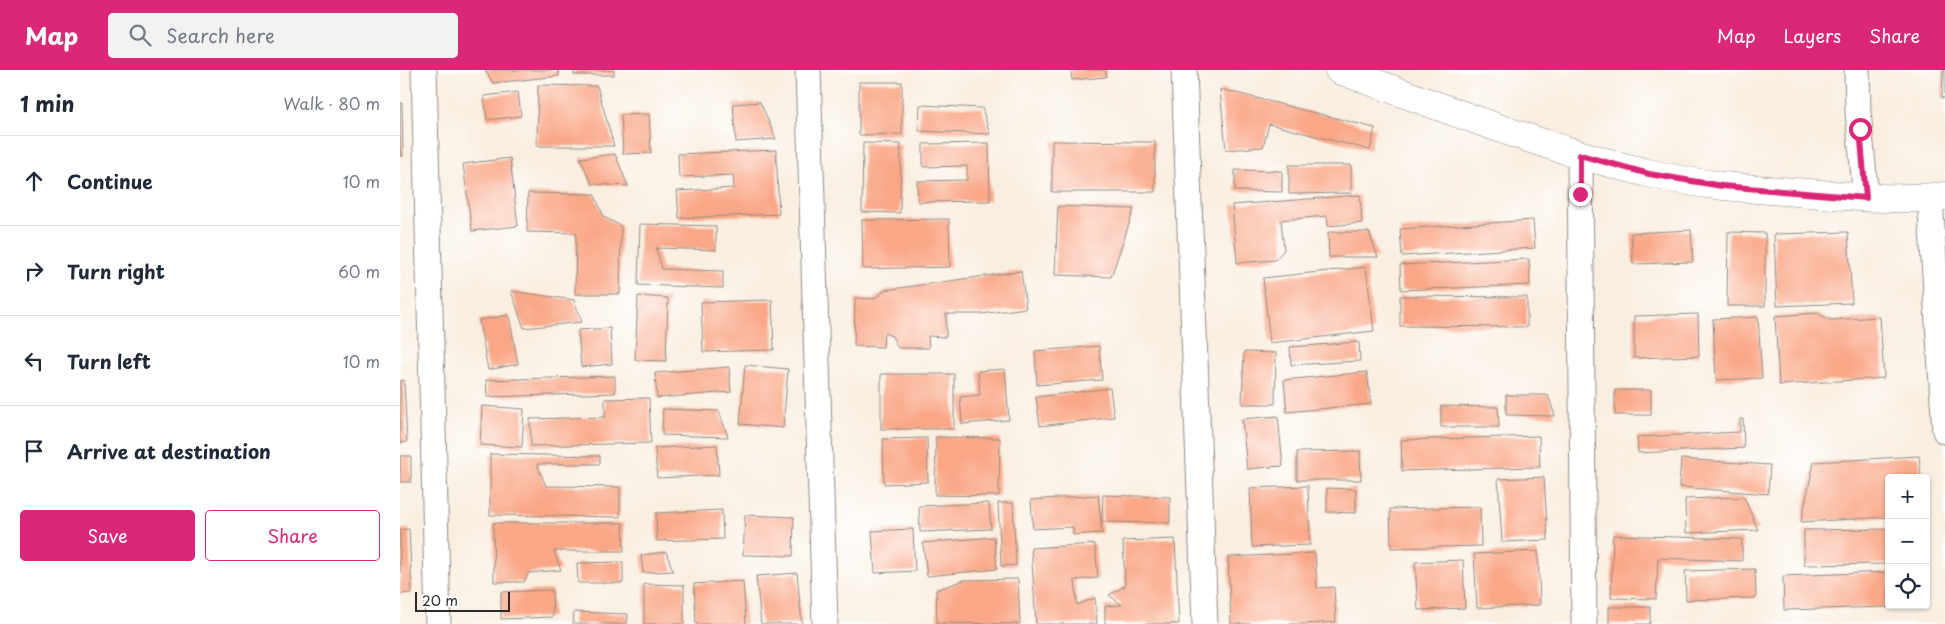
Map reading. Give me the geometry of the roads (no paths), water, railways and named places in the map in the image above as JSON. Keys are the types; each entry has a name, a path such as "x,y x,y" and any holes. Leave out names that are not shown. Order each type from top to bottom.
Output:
{"street":[{"path":"424,70 438,624"},
{"path":"808,70 825,624"},
{"path":"1184,70 1205,624"},
{"path":"1339,70 1580,155 1649,174 1722,186 1866,198 1937,197 1945,431"},
{"path":"1858,70 1858,112 1866,198"},
{"path":"1580,155 1584,624"}]}
